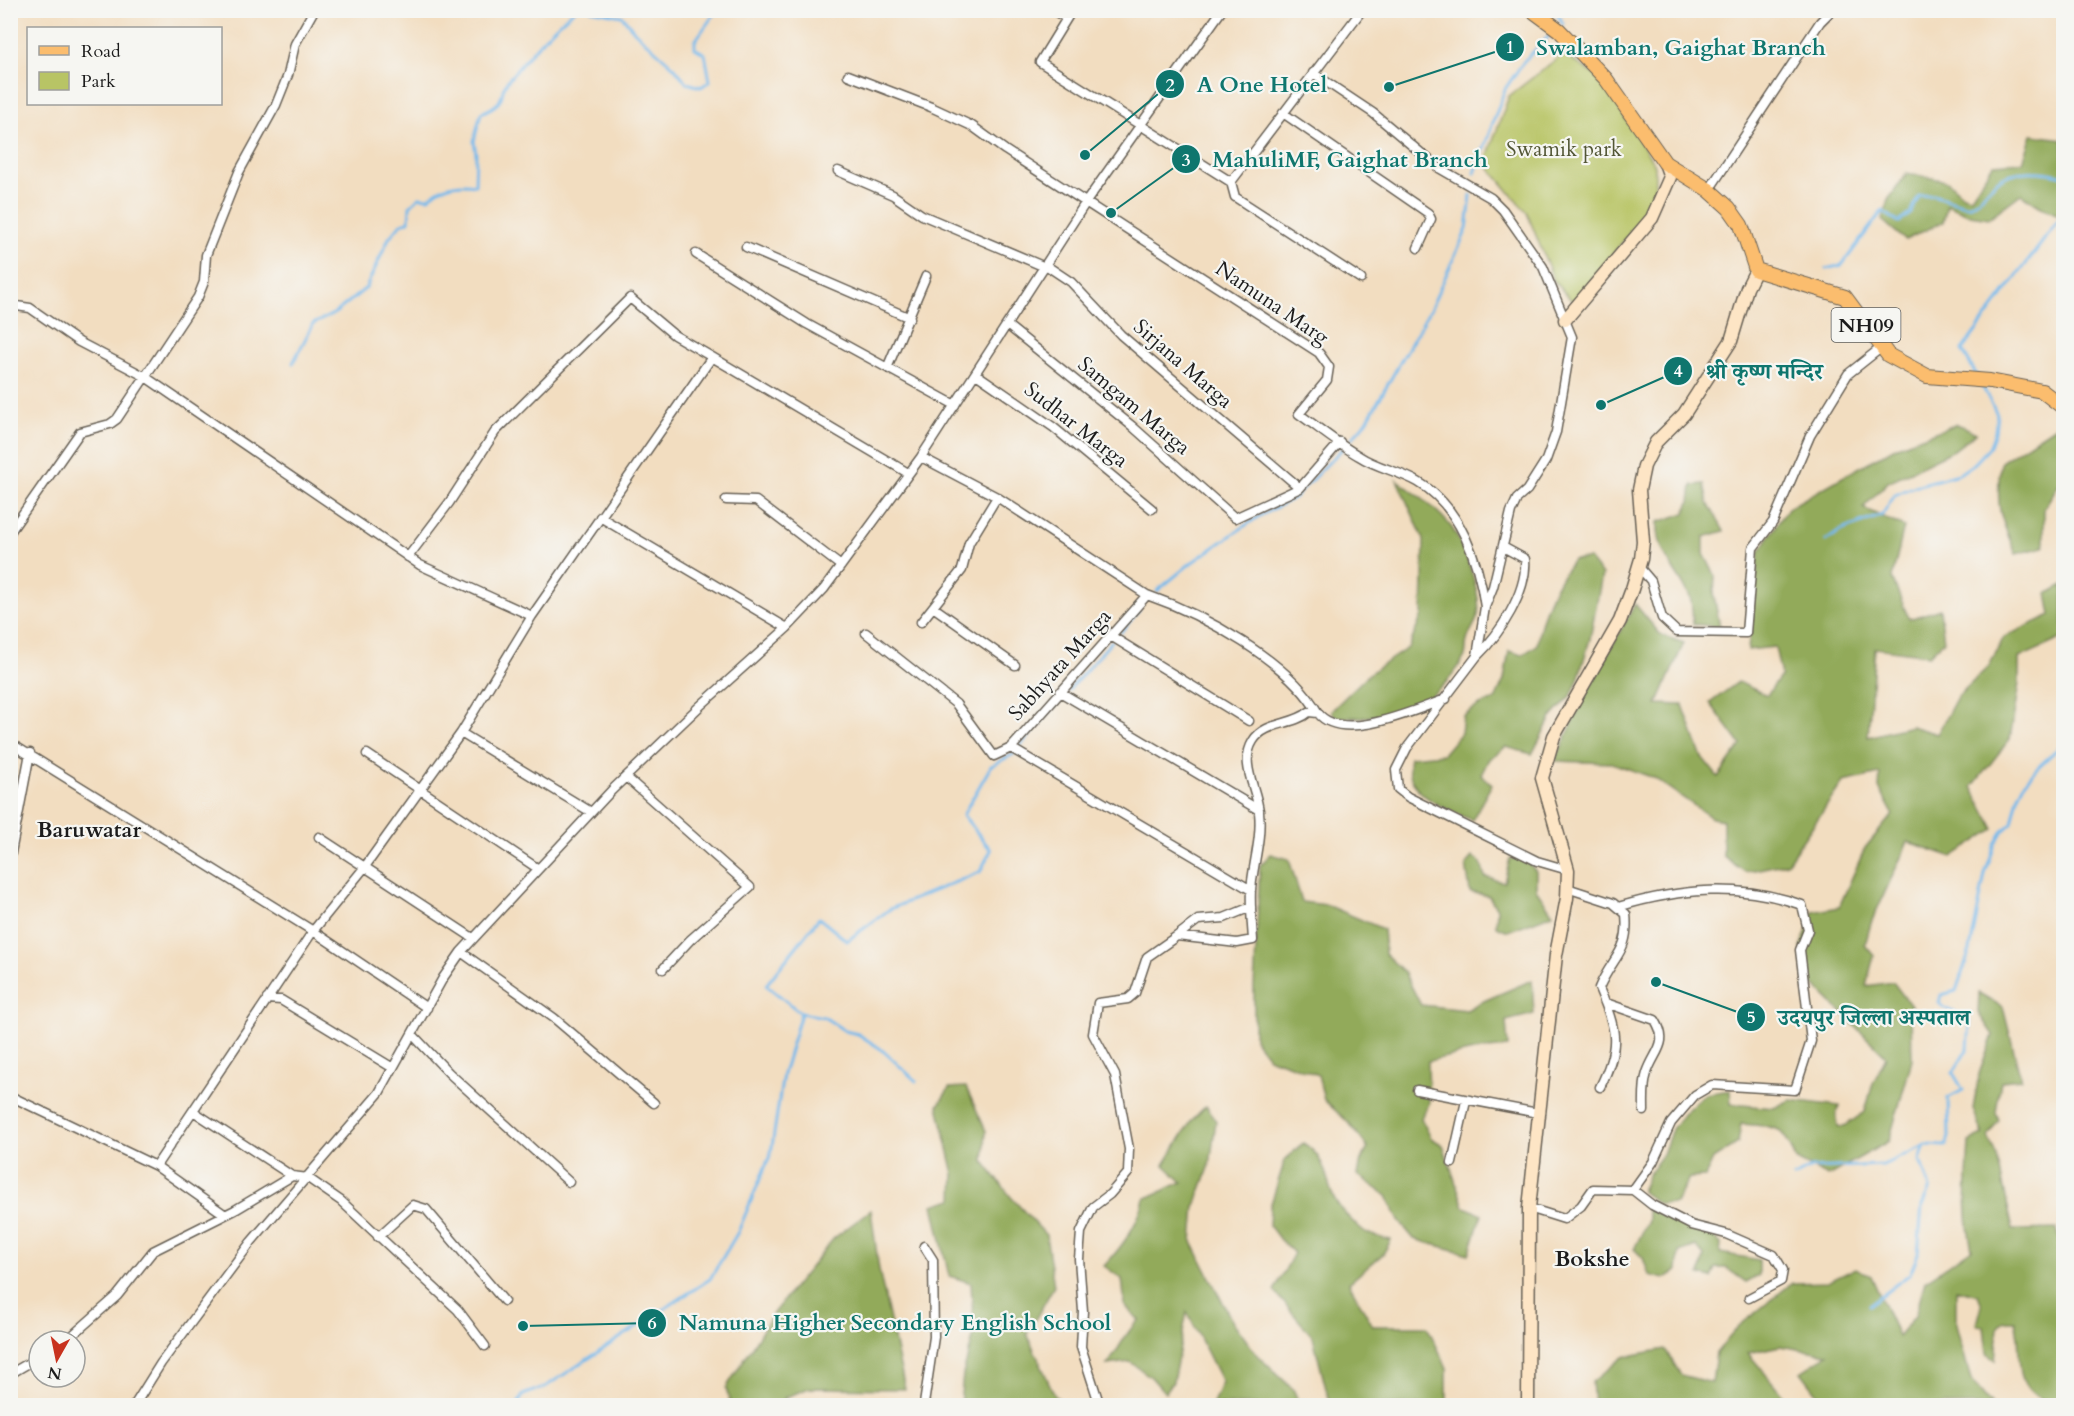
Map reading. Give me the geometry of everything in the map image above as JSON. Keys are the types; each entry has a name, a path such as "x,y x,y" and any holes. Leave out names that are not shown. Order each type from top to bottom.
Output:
{"main road":[{"path":"1532,10 1559,30 1606,79 1665,163 1670,177 1652,218 1565,320"},
{"path":"1528,1406 1529,1208 1556,955 1568,870 1542,778 1554,736 1620,621 1639,567 1643,541 1639,490 1644,466 1656,442 1684,414 1731,341 1746,288 1756,270 1741,225 1729,208 1709,190 1665,163"},
{"name":"NH09","path":"1756,270 1845,297 1888,355 1927,376 1990,381 2042,392 2064,408"}],"street":[{"path":"1053,10 1069,14 1040,62 1231,182 1234,197 1361,279"},
{"path":"134,1406 161,1363 251,1242 379,1093 461,952 591,812 787,628 841,566 921,457 1086,202 1222,10"},
{"path":"1231,182 1362,10"},
{"path":"1709,190 1820,22 1832,10"},
{"path":"10,532 80,432 110,424 117,419 198,297 204,282 206,255 235,182 276,105 288,75 295,44 312,11"},
{"path":"1313,73 1373,113 1439,168 1491,198 1503,210 1543,267 1572,337 1556,432 1546,460 1527,490 1517,499 1485,607 1477,656"},
{"path":"848,75 931,107 972,126 1086,202"},
{"path":"1283,112 1428,213 1431,219 1418,248"},
{"name":"Sirjana Marga","path":"838,171 893,195 922,215 1046,267 1071,282 1121,334 1299,488"},
{"name":"Namuna Marg","path":"1086,202 1319,353 1329,366 1327,380 1299,414 1359,457 1420,483 1447,506 1466,540 1482,583 1485,607"},
{"path":"747,248 910,318"},
{"path":"696,254 807,324 888,366 955,405"},
{"path":"888,366 927,276"},
{"path":"408,557 449,503 495,432 630,298 674,335 908,473"},
{"path":"10,305 30,308 79,342 144,376 408,557 444,577 532,616"},
{"name":"Samgam Marga","path":"1007,325 1132,426 1235,518 1299,488"},
{"path":"1639,567 1651,581 1662,618 1677,632 1746,633 1753,548 1773,522 1810,436 1848,374 1882,347"},
{"path":"156,1166 313,931 364,868 461,733 532,616 712,357"},
{"name":"Sudhar Marga","path":"976,374 1053,427 1152,509"},
{"path":"1299,488 1340,442"},
{"path":"921,457 997,497 1147,595 1182,608 1283,670 1309,696 1324,720 1337,724 1372,724 1395,719 1446,699"},
{"path":"921,622 962,570 969,543 997,497"},
{"path":"726,500 756,501 841,566"},
{"path":"600,518 787,628"},
{"path":"1503,547 1525,559 1526,572 1505,623 1407,748 1396,770 1398,789 1430,810 1537,861 1568,870"},
{"name":"Sabhyata Marga","path":"1147,595 1011,748 1251,890"},
{"path":"933,608 1015,665"},
{"path":"866,633 956,704 994,756 1011,748"},
{"path":"1111,636 1249,721"},
{"path":"1060,692 1259,810"},
{"path":"1177,936 1237,943 1253,940 1251,890 1260,831 1259,810 1250,779 1248,753 1254,740 1263,730 1302,718 1309,712 1318,713"},
{"path":"461,733 591,812"},
{"path":"10,743 30,753 313,931 427,1008"},
{"path":"10,858 30,753"},
{"path":"367,754 537,868"},
{"path":"626,777 750,887 690,940 663,969"},
{"path":"319,837 473,938"},
{"path":"1567,888 1618,906 1626,914 1628,933 1622,951 1599,988 1615,1032 1614,1060 1600,1087"},
{"path":"1618,906 1680,892 1725,890 1770,893 1803,905 1808,930 1800,950 1811,1041 1795,1090 1712,1085 1695,1095 1671,1123 1653,1162 1633,1190"},
{"path":"1100,1406 1081,1347 1083,1311 1078,1259 1081,1232 1093,1207 1110,1194 1128,1173 1129,1149 1115,1075 1093,1034 1098,1004 1128,999 1135,993 1147,957 1198,920 1224,918 1251,907"},
{"path":"461,952 554,1018 654,1103"},
{"path":"267,999 281,1000 393,1068"},
{"path":"1605,1003 1655,1020 1662,1030 1661,1048 1648,1071 1644,1111"},
{"path":"412,1034 449,1073 569,1182"},
{"path":"1416,1090 1538,1113"},
{"path":"10,1096 156,1166 224,1214"},
{"path":"1452,1163 1466,1101"},
{"path":"193,1110 292,1176 308,1178 341,1201 458,1310 485,1346"},
{"path":"80,1329 117,1296 153,1251 236,1210 292,1176"},
{"path":"1529,1208 1564,1219 1581,1206 1593,1189 1633,1190 1652,1205 1692,1225 1726,1234 1774,1255 1783,1270 1781,1281 1749,1298"},
{"path":"378,1237 413,1205 426,1209 504,1301"},
{"path":"922,1406 934,1337 933,1260 924,1246"},
{"path":"10,1374 27,1364"}],"green space":[{"name":"Swamik park","path":"1563,54 1600,78 1655,165 1655,201 1574,303 1554,281 1527,213 1485,163 1509,96"},
{"path":"2032,135 2063,139 2063,217 2021,194 1989,218 1970,215 1947,205 1943,222 1905,240 1882,220 1888,200 1907,173 1947,181 1963,195 1971,197 1993,164 2023,162"},
{"path":"2063,421 2063,484 2059,484 2044,508 2044,547 2016,554 2000,509 1998,489 2001,462"},
{"path":"1957,424 1976,433 1954,450 1888,482 1863,508 1904,527 1892,578 1909,619 1940,609 1944,641 1929,655 1875,648 1868,737 1911,726 1937,734 1957,697 1989,666 2004,637 2051,615 2047,594 2063,585 2063,638 2019,658 2019,683 2010,739 1972,787 1994,829 1952,857 1908,842 1871,923 1865,945 1874,956 1866,986 1893,982 1911,1006 1912,1060 1889,1141 1828,1176 1796,1160 1787,1140 1777,1130 1771,1127 1741,1124 1738,1143 1713,1159 1705,1177 1689,1178 1676,1203 1659,1204 1641,1191 1648,1175 1663,1154 1672,1129 1685,1112 1705,1094 1730,1090 1731,1104 1774,1108 1790,1100 1840,1106 1836,1114 1838,1127 1843,1127 1865,1112 1873,1083 1886,1057 1807,978 1801,947 1813,912 1839,907 1865,848 1893,814 1879,788 1880,774 1843,782 1787,863 1745,872 1723,856 1723,820 1712,818 1654,778 1612,763 1555,761 1584,698 1635,604 1661,635 1684,643 1657,704 1683,705 1701,756 1718,777 1741,745 1710,703 1738,682 1767,695 1781,676 1775,647 1748,650 1759,552 1788,508 1897,446"},
{"path":"1397,480 1434,508 1452,528 1462,547 1475,583 1479,606 1478,615 1466,643 1464,658 1439,689 1425,700 1392,713 1335,717 1331,711 1370,673 1409,647 1422,615 1424,540"},
{"path":"1704,484 1708,503 1724,531 1704,537 1704,554 1715,575 1714,596 1720,627 1693,624 1690,598 1664,552 1658,533 1658,522 1685,513 1690,502 1692,485"},
{"path":"1589,559 1602,575 1590,639 1571,696 1551,718 1532,754 1506,747 1489,759 1481,775 1492,784 1472,820 1438,805 1419,790 1413,781 1409,770 1410,757 1443,754 1461,733 1463,716 1480,705 1495,700 1504,680 1509,651 1522,655 1537,645 1545,611 1560,579 1573,560"},
{"path":"1271,854 1289,859 1302,902 1327,905 1383,929 1385,954 1404,972 1421,1005 1467,1010 1532,980 1534,1014 1506,1021 1508,1047 1478,1050 1428,1061 1429,1104 1421,1118 1431,1138 1443,1145 1464,1207 1482,1214 1469,1254 1414,1239 1399,1221 1387,1196 1358,1175 1361,1160 1368,1148 1350,1124 1324,1100 1318,1075 1268,1057 1254,1039 1260,865"},
{"path":"1472,857 1481,863 1485,877 1504,882 1510,858 1526,861 1536,871 1536,889 1553,914 1508,931 1496,926 1497,909 1489,896 1470,892 1466,864"},
{"path":"1979,993 2003,1007 2021,1079 2001,1081 1996,1112 1999,1120 1988,1136 1997,1157 2013,1230 2057,1229 2061,1247 2065,1313 2059,1398 2048,1402 2035,1395 2027,1387 2020,1368 2015,1321 2004,1321 1998,1327 1995,1360 1987,1354 1984,1327 1977,1324 1982,1305 1978,1295 1956,1289 1956,1325 1971,1380 1992,1405 1843,1406 1824,1402 1801,1372 1828,1354 1780,1346 1748,1353 1783,1395 1797,1405 1594,1405 1592,1382 1623,1357 1665,1349 1681,1375 1712,1383 1716,1353 1739,1326 1792,1283 1828,1282 1856,1268 1871,1276 1898,1336 1915,1316 1925,1281 1972,1249 1967,1208 1969,1142 1983,1135 1973,1109 1979,1074 1993,1035 1978,1013"},
{"path":"966,1087 986,1131 984,1162 1011,1197 1046,1235 1054,1286 1027,1334 1055,1396 1067,1405 960,1405 963,1374 974,1334 971,1283 949,1276 933,1205 953,1199 954,1174 938,1106 949,1088"},
{"path":"1206,1106 1216,1121 1210,1165 1195,1206 1192,1242 1231,1319 1257,1355 1293,1389 1300,1405 1212,1405 1222,1382 1187,1312 1173,1382 1165,1393 1151,1377 1130,1362 1107,1365 1139,1320 1125,1306 1122,1279 1104,1266 1128,1235 1138,1218 1144,1199 1182,1182 1164,1165 1192,1120"},
{"path":"1303,1143 1318,1157 1332,1194 1349,1217 1367,1233 1391,1240 1383,1254 1349,1283 1373,1326 1427,1326 1447,1368 1447,1405 1330,1405 1313,1337 1274,1291 1294,1253 1269,1225 1270,1207 1285,1160"},
{"path":"1648,1209 1690,1229 1712,1235 1721,1244 1720,1253 1759,1260 1759,1275 1746,1282 1726,1268 1716,1268 1712,1278 1700,1275 1704,1256 1696,1246 1679,1252 1677,1271 1664,1279 1649,1275 1643,1258 1634,1249 1648,1221"},
{"path":"871,1210 879,1270 905,1389 809,1388 784,1398 795,1405 731,1405 726,1388 774,1312 834,1238"}],"waterway":[{"path":"293,363 313,324 335,313 366,288 389,238 400,225 409,221 410,206 419,197 429,198 439,190 450,186 475,185 474,141 481,113 500,101 505,84 509,79 548,34 575,10"},
{"path":"591,10 622,16 635,32 674,67 687,83 701,87 710,81 705,54 695,48 695,41 717,10"},
{"path":"1555,10 1563,24"},
{"path":"1475,173 1505,89 1524,61 1550,35"},
{"path":"1826,269 1842,265 1882,211 1899,222 1911,213 1919,196 1933,195 1968,206 1997,181 2012,174 2038,172 2064,176"},
{"path":"1352,438 1367,421 1431,308 1467,229 1471,195"},
{"path":"1977,376 1962,350 2064,213"},
{"path":"1826,541 1840,531 1882,515 1895,495 1915,486 1959,474 1975,463 1989,448 1995,432 1997,414 1981,384"},
{"path":"1157,591 1191,563 1258,517 1294,498 1343,448"},
{"path":"1121,632 1139,610"},
{"path":"1069,690 1112,641"},
{"path":"1021,745 1061,699"},
{"path":"1869,1305 1910,1274 1918,1254 1922,1206 1930,1188 1920,1160 1925,1145 1946,1146 1949,1137 1948,1098 1963,1090 1953,1073 1968,1048 1970,1022 1942,1006 1939,1003 1941,995 1956,991 1970,950 1985,874 1995,844 2002,832 2012,823 2018,797 2025,783 2036,769 2064,743"},
{"path":"517,1406 523,1395 545,1387 710,1279 738,1232 771,1153 783,1074 801,1013 766,985 819,918 847,941 890,909 980,872 991,850 963,815 991,766 1014,754"},
{"path":"801,1013 824,1017 845,1031 858,1034 881,1049 916,1081"},
{"path":"1794,1177 1811,1168 1883,1165 1924,1146"}],"place":[{"name":"Swalamban, Gaighat Branch","path":"1389,87"},
{"name":"A One Hotel","path":"1085,155"},
{"name":"MahuliMF, Gaighat Branch","path":"1111,213"},
{"name":"श्री कृष्ण मन्दिर","path":"1601,405"},
{"name":"उदयपुर जिल्ला अस्पताल","path":"1656,982"},
{"name":"Namuna Higher Secondary English School","path":"523,1326"}],"district":[{"name":"Baruwatar","path":"89,830"},
{"name":"Bokshe","path":"1592,1259"}]}
